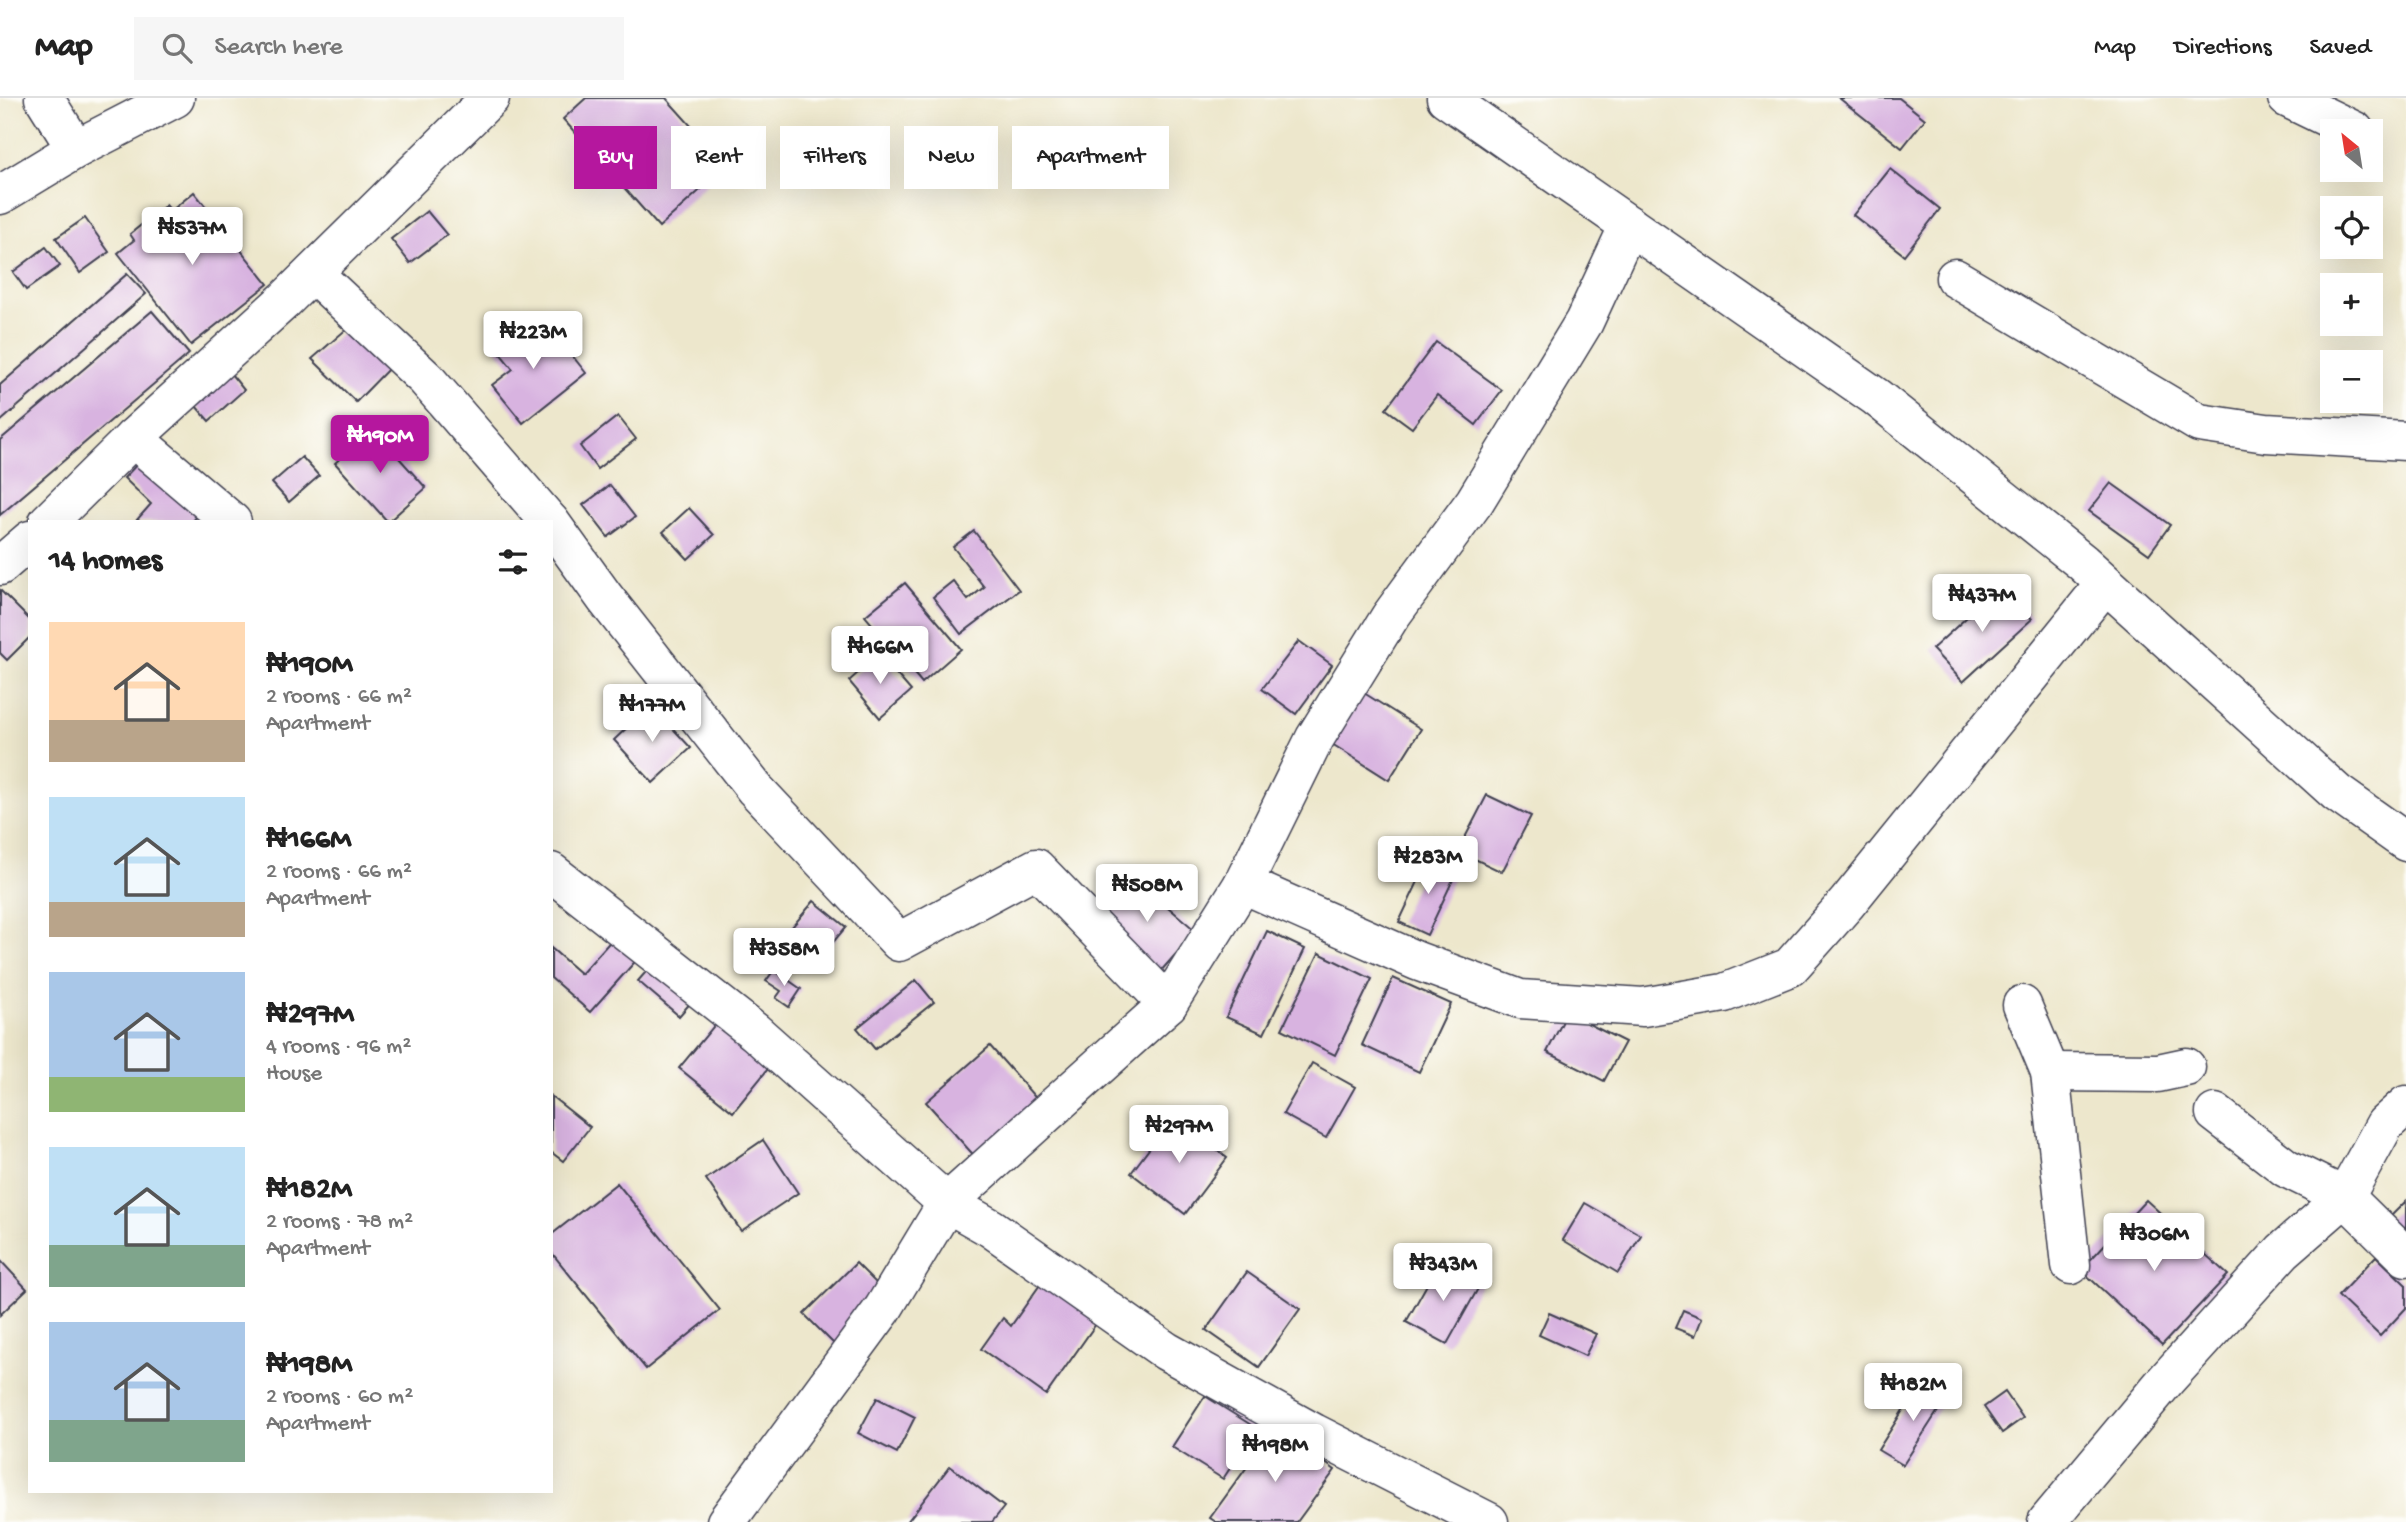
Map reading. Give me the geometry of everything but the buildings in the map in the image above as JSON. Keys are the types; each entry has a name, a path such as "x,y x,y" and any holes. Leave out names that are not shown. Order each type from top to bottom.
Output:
{"street":[{"path":"44,98 76,149"},
{"path":"0,195 76,149 175,98"},
{"path":"50,520 133,438 313,273 490,98"},
{"path":"1446,98 1876,397 2105,583 2337,793 2406,842"},
{"path":"2287,98 2330,119"},
{"path":"726,1522 883,1310 947,1203 1168,1004 1243,884 1315,737 1390,617 1475,500 1570,346 1629,225"},
{"path":"313,273 426,379 549,520"},
{"path":"1955,278 2199,423 2266,433 2406,441"},
{"path":"133,438 230,520"},
{"path":"553,525 605,598 755,789 899,942 1036,868 1168,1004"},
{"path":"0,566 28,542"},
{"path":"1243,884 1417,961 1520,999 1643,1007 1724,993 1790,967 1855,892 2105,583"},
{"path":"553,874 755,1032 947,1203 990,1228 1166,1350 1314,1433 1479,1520"},
{"path":"2022,1005 2050,1072 2071,1265"},
{"path":"2050,1072 2158,1073 2186,1067"},
{"path":"2047,1522 2166,1380 2283,1251 2345,1198 2385,1124 2406,1105"},
{"path":"2215,1113 2286,1168 2345,1198 2406,1257"}]}
